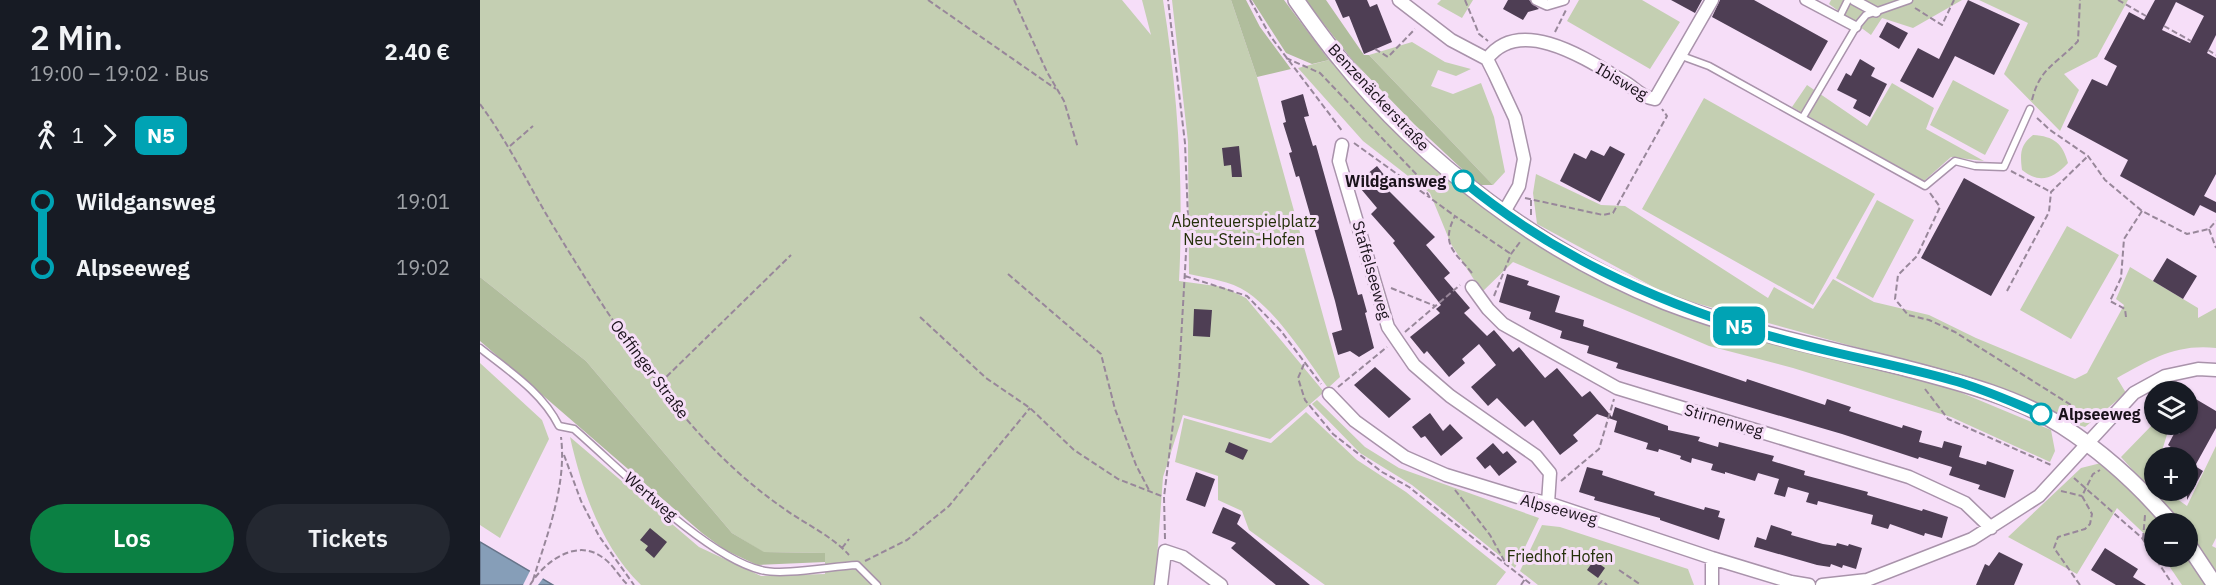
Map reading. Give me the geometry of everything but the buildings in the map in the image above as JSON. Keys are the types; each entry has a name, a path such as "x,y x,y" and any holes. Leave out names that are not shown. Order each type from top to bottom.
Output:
{"street":[{"name":"Benzenäckerstraße","path":"1296,0 1341,61 1401,126 1463,181 1504,212 1588,266 1666,302 1759,333 1954,381 1999,397 2061,425 2088,444 2131,479 2162,513"},
{"path":"1399,0 1451,40 1487,59 1515,118 1524,159 1519,186 1504,212"},
{"path":"1536,0 1547,5 1566,4"},
{"name":"Ibisweg","path":"1487,59 1496,47 1513,42 1534,40 1561,47 1626,82 1641,95 1655,99 1712,0"},
{"path":"1805,0 1856,27"},
{"path":"1854,0 1876,12"},
{"name":"Staffelseeweg","path":"1345,142 1339,161 1388,327 1413,365 1449,396 1536,456 1550,473 1548,503"},
{"name":"Stirnenweg","path":"1472,287 1488,309 1503,324 1617,388 1909,477 1965,503 1990,528"},
{"path":"1822,585 1867,580 1972,539 2050,485 2134,393 2165,376 2198,369 2216,370"},
{"name":"Alpseeweg","path":"1329,394 1355,421 1405,457 1446,475 1518,497 1548,503 1712,558 1791,582 1809,585"},
{"path":"1161,585 1166,551 1183,557 1221,585"},
{"path":"1712,558 1712,585"},
{"path":"2198,560 2215,585"}],"lane":[{"path":"1839,18 1848,0"},
{"path":"1803,117 1856,27 1866,15 1907,1"},
{"path":"1679,55 1709,66 1925,186 1955,161 2004,167 2030,109"},
{"path":"480,348 528,386 551,410 559,426"},
{"name":"Wertweg","path":"559,426 574,429 673,516 729,555 750,566 761,570 784,571 857,564"},
{"path":"857,564 877,585"}],"path":[{"path":"928,0 1058,90"},
{"path":"1014,0 1064,101 1078,148"},
{"path":"1166,551 1164,497 1179,375 1188,218 1185,142 1168,0"},
{"path":"1250,0 1286,58 1345,142 1511,254 1488,309"},
{"path":"1465,0 1479,34"},
{"path":"1907,1 1942,25 1954,0"},
{"path":"2080,0 2078,41 2061,60 2043,72 2035,87 2030,109 2050,130 2088,156 2105,180 2142,211 2187,234 2209,229 2216,220"},
{"path":"2118,0 2146,16"},
{"path":"1548,44 1566,4"},
{"path":"1375,49 1388,57 1423,20"},
{"path":"2164,26 2191,41"},
{"path":"2208,50 2216,55"},
{"path":"1286,58 1320,73 1417,175 1430,198"},
{"path":"1514,195 1603,215 1613,213 1667,116 1655,99"},
{"name":"Oeffinger Straße","path":"480,104 510,146 563,242 624,337 684,417 747,479 782,508 842,548 857,564"},
{"path":"510,146 533,126"},
{"path":"2007,291 2049,212 2051,192 2088,156"},
{"path":"2004,167 2051,192"},
{"path":"1925,186 1940,207 1917,255 1898,275 1895,298 1908,315 1929,320 1955,332 2070,405 2061,425"},
{"path":"2126,317 2125,309 2110,301 2121,278 2124,239 2142,211"},
{"path":"1455,216 1448,230 1449,246 1473,274 1467,279 1472,287"},
{"path":"2209,229 2216,248"},
{"path":"659,384 791,255"},
{"path":"1008,274 1101,354 1115,409 1136,465 1150,492"},
{"path":"1185,276 1247,296 1281,331 1329,394"},
{"path":"1376,282 1436,306"},
{"path":"920,317 986,378 1030,408 1074,450 1118,479 1164,497"},
{"path":"1304,362 1298,378 1305,400 1333,434 1382,472 1409,487 1532,585"},
{"path":"1565,479 1599,450 1614,401"},
{"path":"857,564 907,540 949,507 1030,408"},
{"path":"559,426 563,452 581,501 599,536 634,585"},
{"path":"530,585 558,490 563,452"},
{"path":"2082,496 2093,474 2104,468"},
{"path":"2064,470 2143,542 2173,585"},
{"path":"1446,475 1455,491 1490,535 1507,565"},
{"path":"2050,485 2082,496 2092,514 2090,524 2085,529 2058,537 2054,548 2080,585"},
{"path":"2142,508 2145,516 2143,542"},
{"path":"842,548 849,539"},
{"path":"533,580 559,556 574,550 597,554 628,585"},
{"path":"1619,570 1641,585"},
{"path":"1521,585 1525,579"},
{"path":"1598,585 1602,581 1607,585"}],"green space":[{"path":"480,0 1122,0 1151,35 1142,0 1163,0 1173,70 1180,175 1179,281 1223,287 1246,298 1324,392 1270,439 1183,415 1163,477 1155,585 641,585 627,570 604,535 587,497 570,437 699,547 761,576 825,574 825,553 763,552 732,533 586,361 480,277"},
{"name":"Abenteuerspielplatz Neu-Stein-Hofen","path":"1172,0 1231,0 1257,77 1340,377 1328,388 1291,337 1259,301 1234,285 1189,274 1188,142"},
{"path":"1231,0 1246,0 1260,27 1291,69 1257,77"},
{"path":"1252,0 1284,0 1329,60 1312,64 1286,53"},
{"path":"1305,0 1326,0 1364,55 1369,55 1493,185 1479,185 1414,124 1353,61"},
{"path":"1441,0 1473,0 1462,18 1437,4"},
{"path":"1579,0 1642,0 1680,22 1650,69 1567,21"},
{"path":"1831,0 1962,0 1913,28 1882,18 1871,35 1829,4"},
{"path":"1979,0 2128,0 2097,57 2064,74 2079,90 2060,131 2004,74 2028,23"},
{"path":"1412,42 1445,62 1471,69 1456,76 1438,70 1431,86 1453,94 1481,83 1494,117 1505,172 1493,185 1369,55"},
{"path":"1333,59 1488,209 1670,310 1926,378 2051,430 2055,451 2050,462 1951,417 1793,368 1709,346 1513,262 1482,292 1451,244 1430,193 1363,141 1298,68"},
{"path":"1953,80 2009,110 1985,155 1930,125"},
{"path":"1892,83 1934,108 1926,129 1984,161 1951,157 1924,181 1792,107 1807,85 1867,126"},
{"path":"1704,98 1875,194 1813,305 1642,209"},
{"path":"2033,135 2052,139 2060,146 2068,163 2057,173 2040,178 2022,170 2022,150"},
{"path":"1536,174 1601,205 1625,206 1768,298 1774,287 1813,309 1833,279 1874,302 1929,315 1976,338 2075,379 2087,373 2124,305 2116,299 2130,267 2198,308 2198,318 2216,308 2216,348 2188,348 2164,354 2117,378 2126,393 2085,427 2068,422 1979,381 1670,296 1537,224 1533,193"},
{"path":"1877,200 1914,220 1873,298 1836,278"},
{"path":"2067,226 2119,255 2071,339 2020,310"},
{"path":"480,277 586,361 732,533 764,552 825,553 825,562 757,565 725,550 702,533 480,341"},
{"path":"480,363 542,420 549,439 500,538 480,525"},
{"path":"1317,400 1365,447 1399,468 1539,518 1515,568 1412,485 1360,453 1312,404"},
{"path":"1306,412 1357,460 1406,492 1506,572 1496,585 1325,585 1249,530 1242,511 1218,500 1218,476 1175,462 1184,418 1271,443"},
{"path":"2144,433 2167,435 2163,447 2144,447 2144,483 2121,457"},
{"path":"2216,446 2216,538 2212,546 2216,548 2216,575 2198,550 2198,513 2171,513 2160,501 2180,501 2187,506 2189,501 2198,501 2198,483"},
{"path":"2101,463 2144,498 2157,513 2144,513 2144,534 2117,508 2077,574 2008,537 2081,468"},
{"name":"Friedhof Hofen","path":"1542,525 1560,527 1688,569 1694,585 1538,585 1520,571"},
{"path":"2170,567 2196,567 2210,585 2182,585"}],"water":[{"path":"480,542 553,585 480,585"}],"pier":[{"path":"531,569 544,577 538,585 523,585"}],"bus line":[{"name":"N5","path":"1463,181 1528,229 1577,260 1666,302 1759,333 1954,381 2041,414"}],"place":[{"name":"Wildgansweg","path":"1463,181"},
{"name":"Alpseeweg","path":"2041,414"}]}
